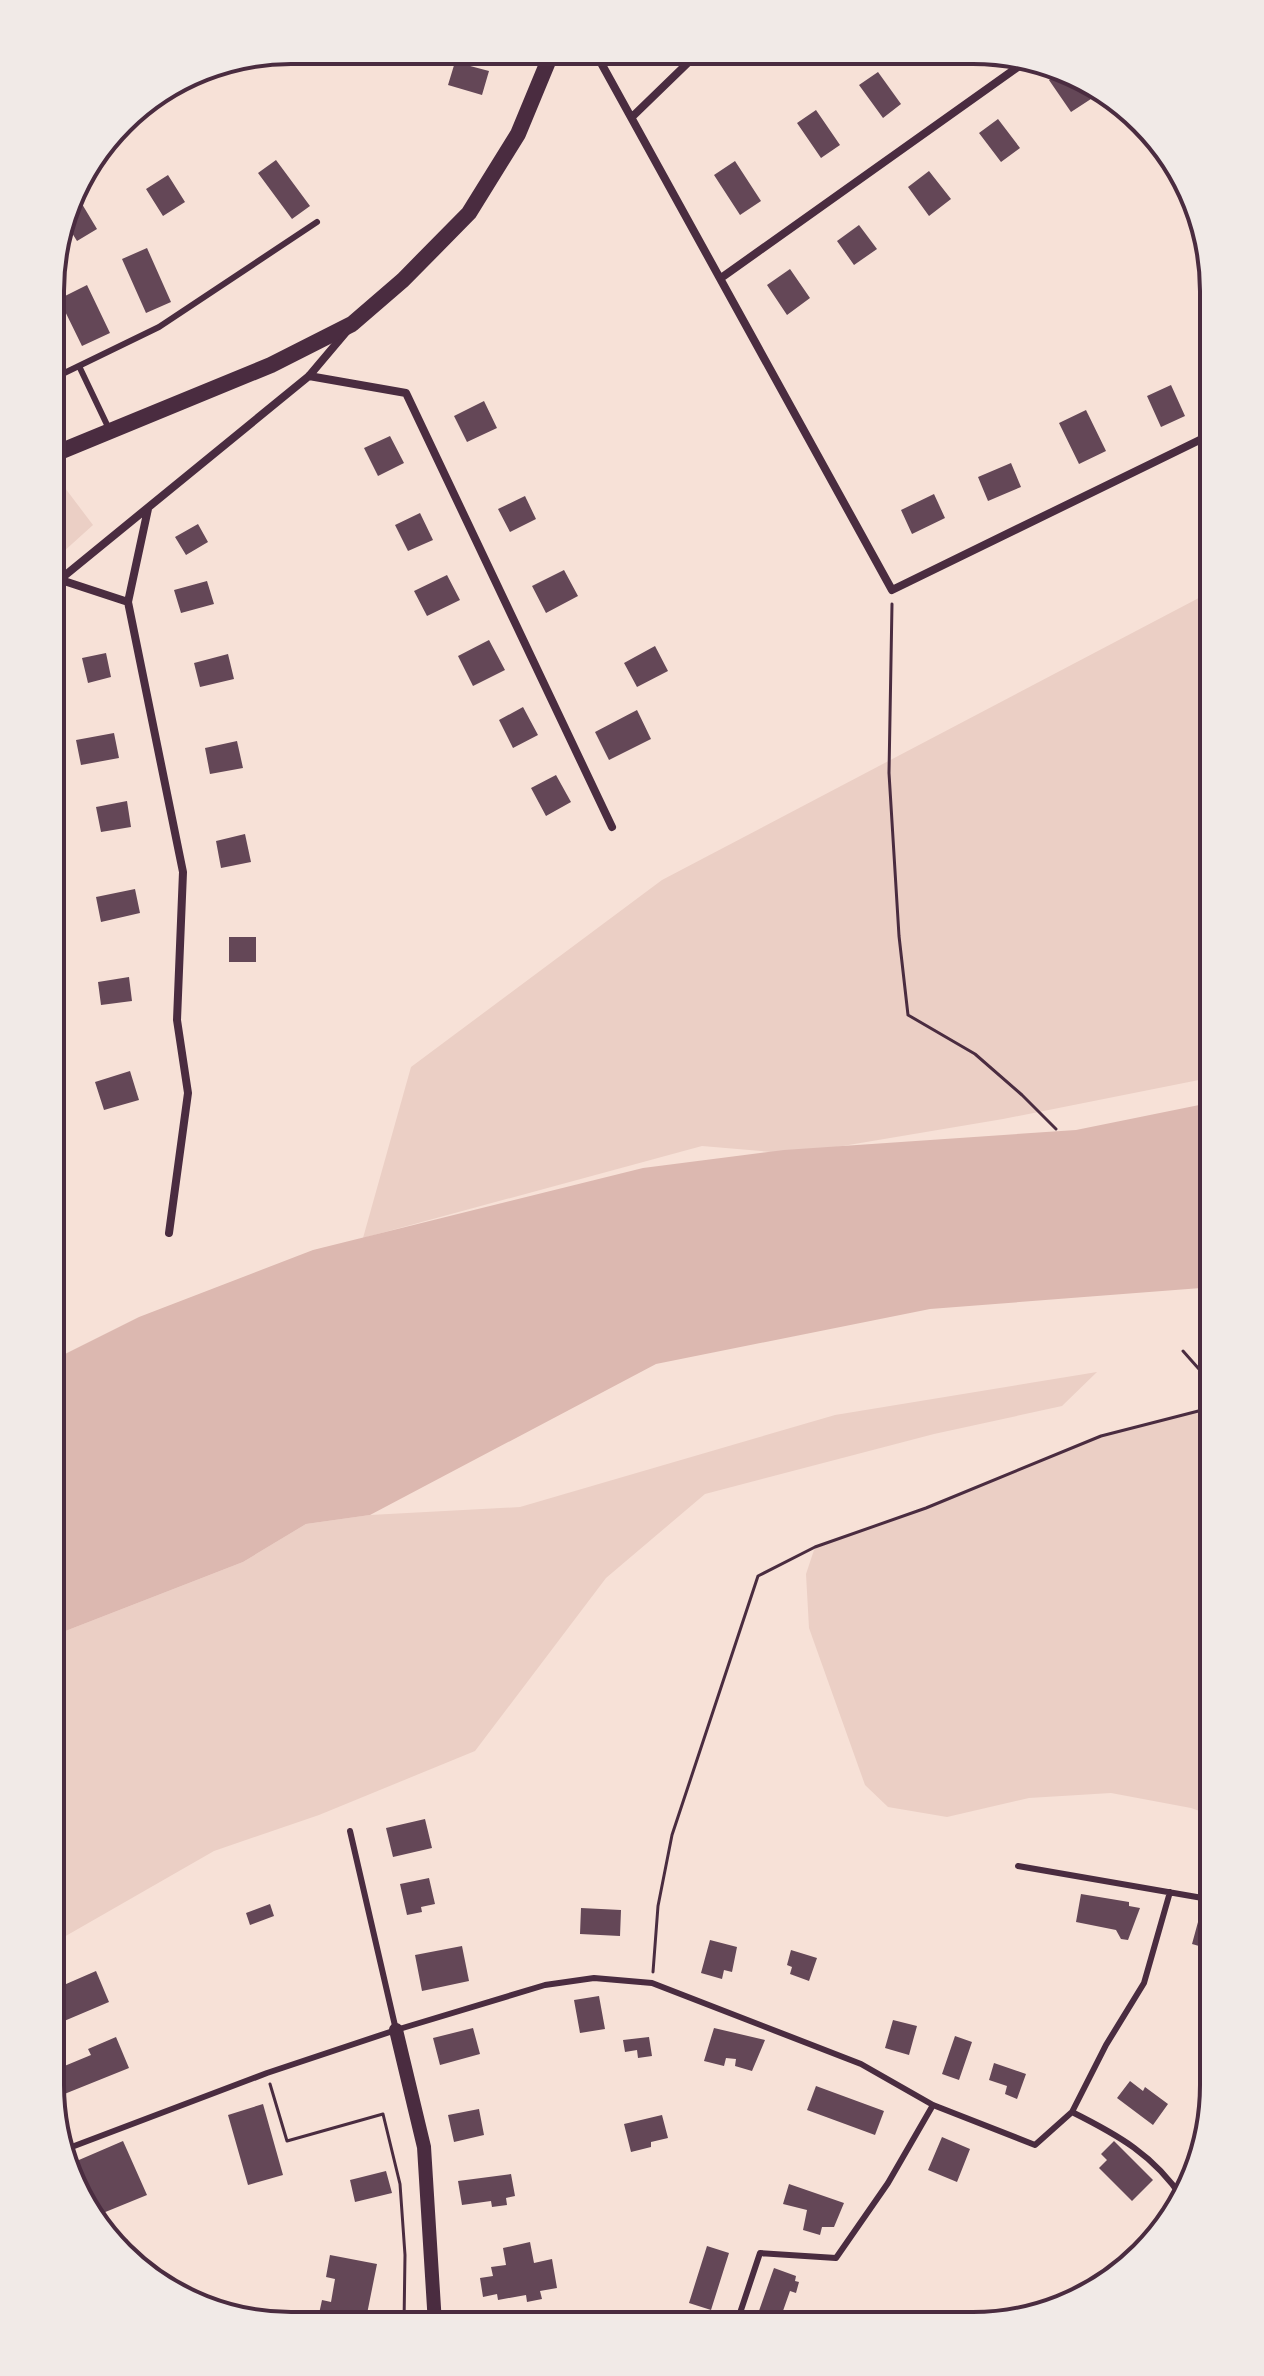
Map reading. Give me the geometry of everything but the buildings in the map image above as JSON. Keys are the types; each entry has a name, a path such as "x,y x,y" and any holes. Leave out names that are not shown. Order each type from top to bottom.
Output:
{"main road":[{"path":"64,450 271,365 352,324 403,280 469,213 518,134 547,64"}],"street":[{"path":"602,64 892,590 1200,440"},
{"path":"632,117 687,64"},
{"path":"721,278 1016,68"},
{"path":"64,578 309,376 352,324"},
{"path":"309,376 406,393 612,827"},
{"path":"148,509 128,602 183,872 177,1020 188,1093 169,1233"},
{"path":"64,581 128,602"},
{"path":"396,2030 424,2147 434,2312"}],"lane":[{"path":"64,373 159,327 317,222"},
{"path":"79,366 110,432"},
{"path":"350,1831 396,2030"},
{"path":"1018,1866 1200,1897"},
{"path":"73,2147 267,2073 396,2030 545,1985 594,1978 652,1983 861,2064 933,2105 1035,2145 1072,2112 1106,2045 1144,1983 1170,1892"},
{"path":"740,2312 760,2253 836,2258 888,2183 933,2105"},
{"path":"1072,2112 1115,2133 1166,2173 1175,2187"}],"path":[{"path":"892,590 889,773 899,936 908,1015 975,1054 1056,1129"},
{"path":"1183,1351 1200,1370"},
{"path":"652,1983 658,1906 672,1835 758,1576 815,1547 926,1508 1101,1436 1200,1411"},
{"path":"267,2073 287,2141 383,2114 400,2184 405,2255 404,2312"}],"shaded area":[{"path":"64,487 93,525 64,551"},
{"path":"1200,597 1200,1080 1003,1119 795,1154 702,1146 363,1238 411,1067 662,880"},
{"path":"1200,1105 1200,1288 930,1309 656,1364 370,1515 306,1524 243,1562 64,1632 64,1354 139,1317 313,1250 643,1168 784,1150 1076,1130"},
{"path":"1097,1372 1062,1406 934,1434 705,1494 606,1578 475,1751 319,1815 214,1851 64,1937 64,1632 243,1562 306,1524 370,1515 520,1507 835,1415"},
{"path":"1200,1411 1200,1811 1111,1793 1029,1798 947,1817 888,1807 865,1785 809,1628 806,1574 815,1547 926,1508 1101,1436"}]}
